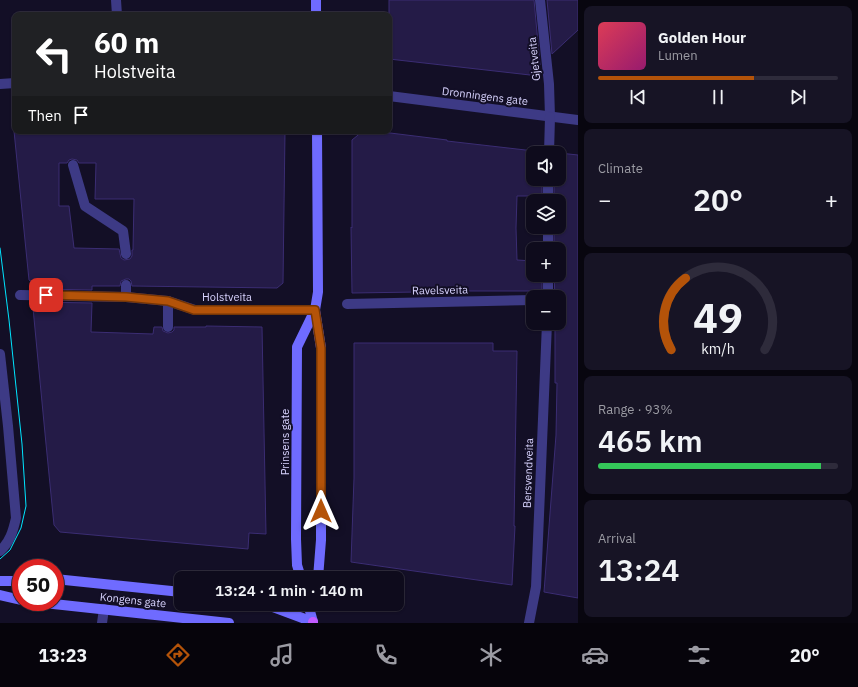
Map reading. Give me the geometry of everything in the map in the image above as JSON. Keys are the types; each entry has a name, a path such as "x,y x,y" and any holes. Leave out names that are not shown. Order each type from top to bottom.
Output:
{"main road":[{"path":"316,0 316,12"},
{"name":"Prinsens gate","path":"299,571 297,565 296,539 297,347 315,310 318,292 317,134"},
{"name":"Prinsens gate","path":"315,310 321,348 321,540 319,571"},
{"name":"Kongens gate","path":"64,580 174,591"},
{"path":"0,581 12,581"},
{"path":"0,595 12,598"},
{"name":"Kongens gate","path":"64,605 229,623"},
{"path":"282,611 312,623"},
{"path":"309,611 312,623"},
{"path":"312,623 314,611"}],"street":[{"path":"116,0 117,12"},
{"name":"Gjetveita","path":"540,0 549,84 550,117"},
{"path":"0,84 12,83"},
{"name":"Dronningens gate","path":"392,96 578,120"},
{"path":"549,146 550,117"},
{"path":"74,166 85,206 123,231 126,254"},
{"path":"126,285 126,297"},
{"name":"Holstveita","path":"20,295 126,297 168,301 194,310 315,310"},
{"name":"Ravelsveita","path":"347,304 526,300"},
{"path":"168,301 168,327"},
{"name":"Bersvendveita","path":"529,623 536,587 547,330"},
{"path":"0,354 4,426 16,518 12,533 5,546 0,551"},
{"path":"102,623 104,609"}],"building":[{"path":"389,0 534,0 540,65 530,75 392,59 392,12 389,12"},
{"path":"547,0 578,0 578,30 552,54"},
{"path":"392,133 526,150 526,186 542,186 542,194 526,194 526,196 517,196 517,260 526,261 526,282 542,282 542,290 352,293 351,227 352,228 352,140 359,134"},
{"path":"14,134 285,134 283,283 277,288 132,286 131,281 126,279 121,281 120,286 92,286 92,290 40,289 29,280","holes":["72,159 77,160 79,163 96,163 95,199 134,199 133,250 130,259 124,260 121,258 119,249 74,248 69,206 59,206 59,163 67,163"]},
{"path":"566,154 578,155 578,598 544,592 556,435 557,383 555,383 555,330 566,330 566,290 555,290 554,282 566,282 566,242 554,242 554,234 566,234 566,194 554,194 554,186 566,186"},
{"path":"37,302 92,303 91,332 153,334 154,327 162,327 163,331 168,333 174,330 174,327 262,327 266,534 249,533 248,549 60,532 54,525 33,308"},
{"path":"354,343 493,343 493,351 517,351 515,526 512,585 351,562 354,478"}],"tram line":[{"path":"0,248 22,444 26,506 21,528 10,550 0,559"}],"route":[{"path":"46,295 126,297 168,301 194,310 315,310 321,348 321,511"}]}
